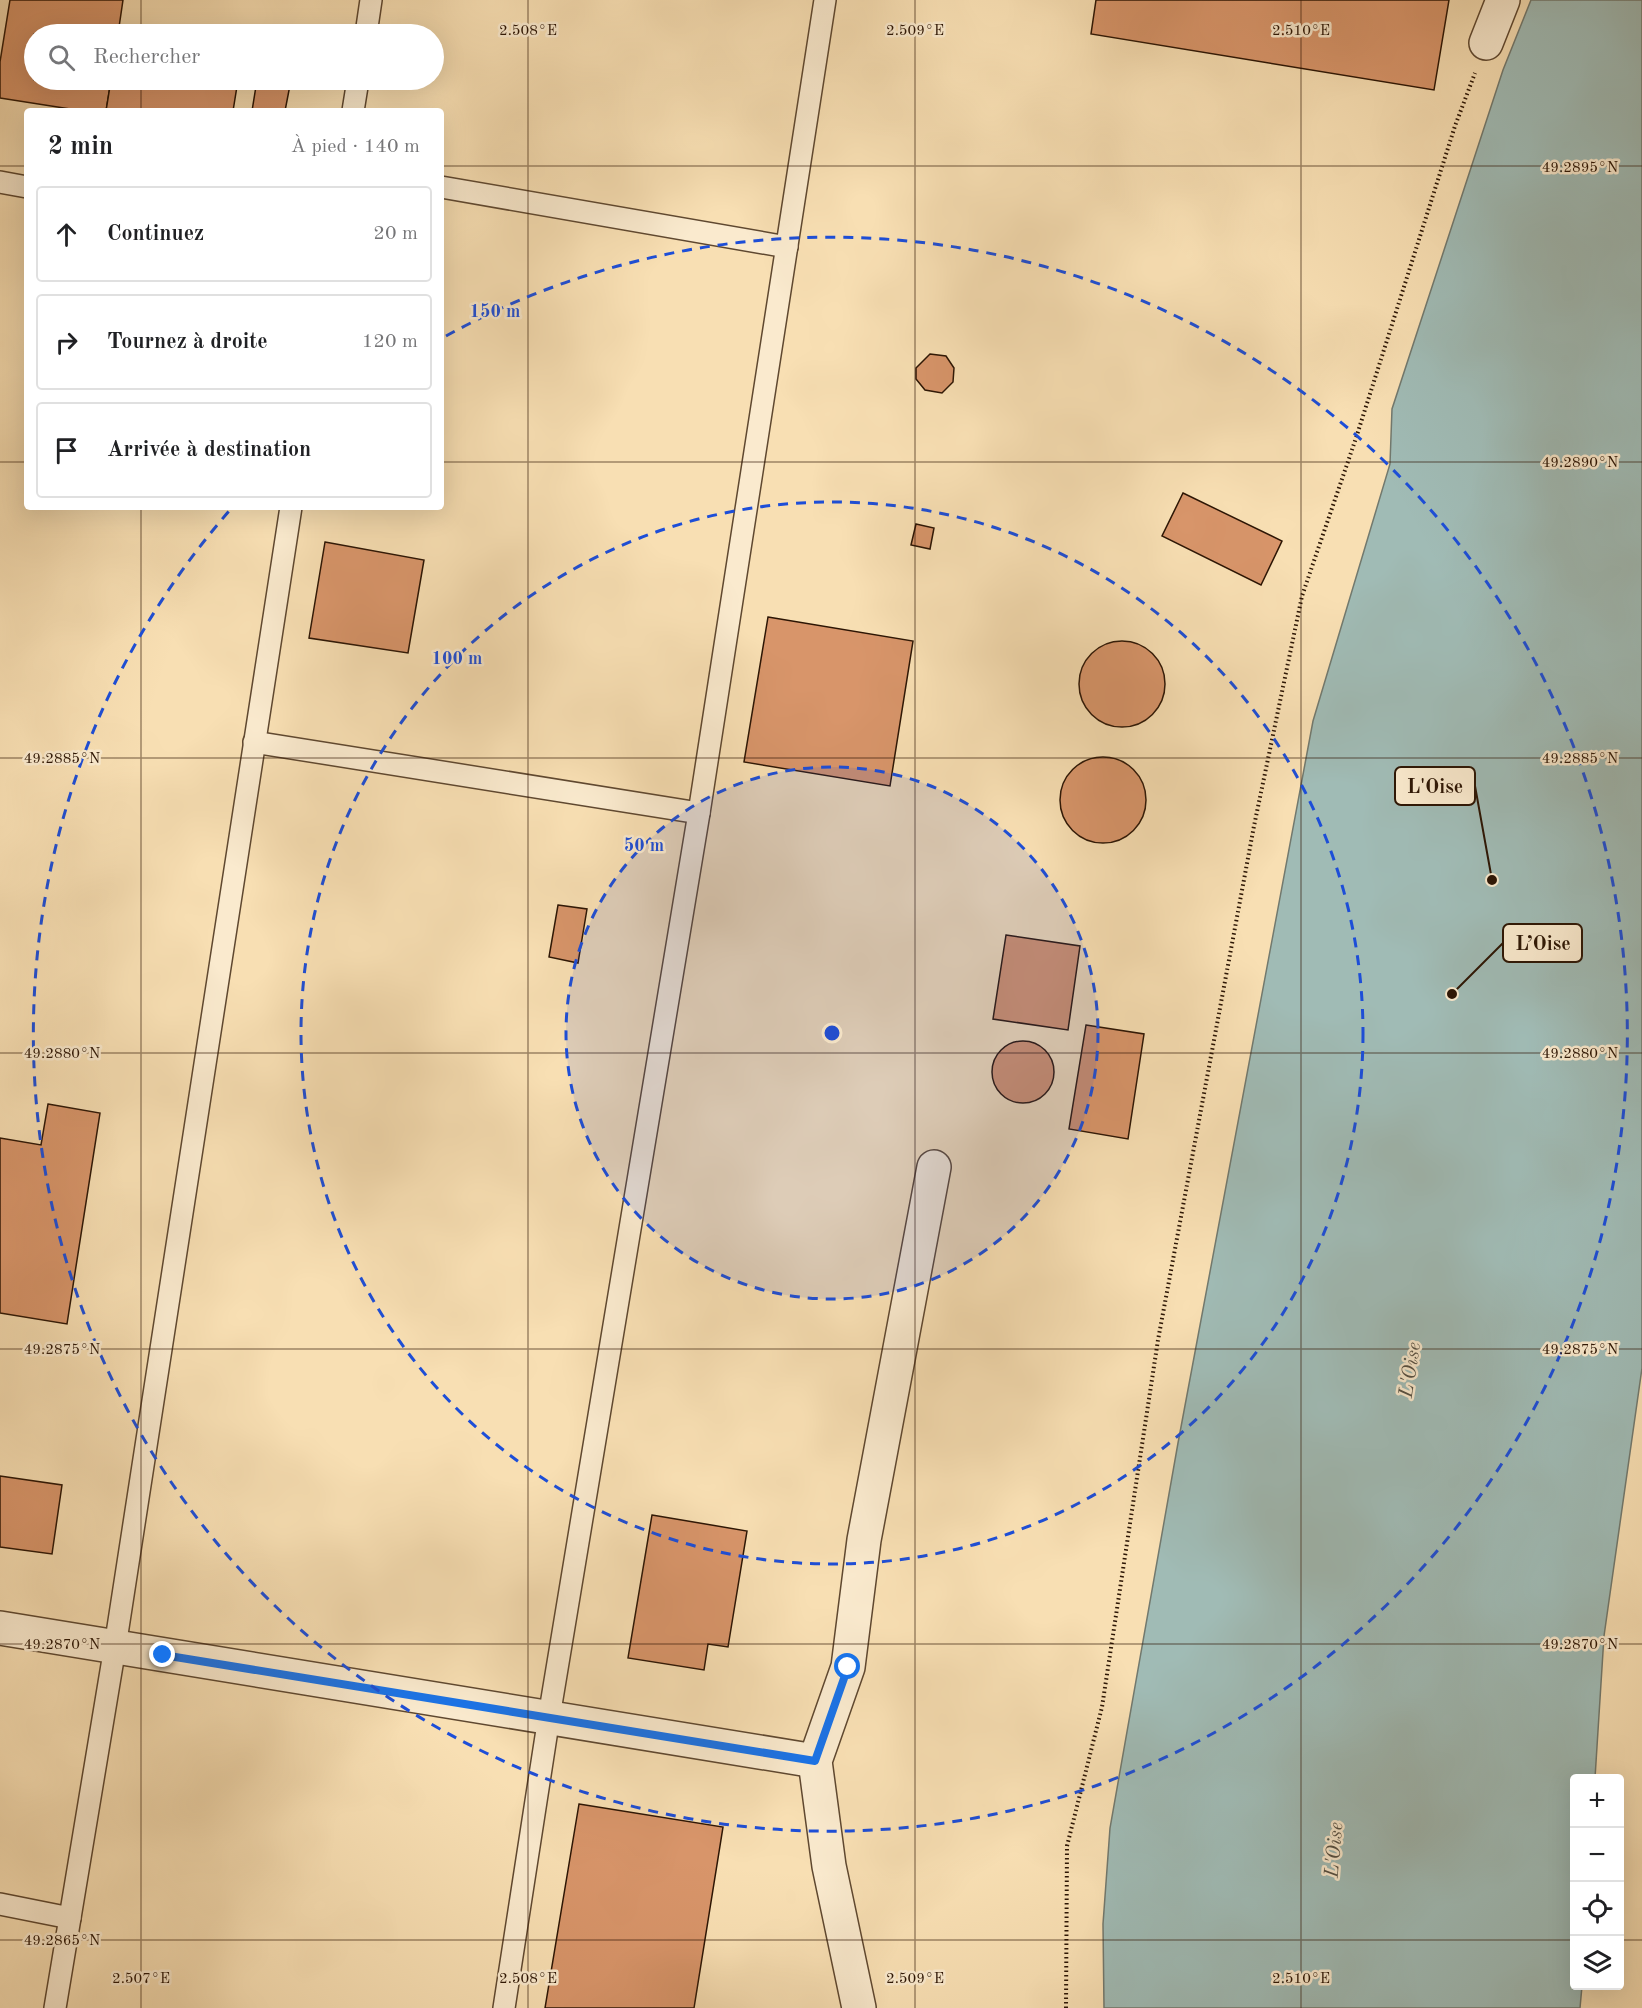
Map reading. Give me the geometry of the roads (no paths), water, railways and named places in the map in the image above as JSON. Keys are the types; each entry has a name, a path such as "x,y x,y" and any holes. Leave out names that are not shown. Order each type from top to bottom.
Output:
{"street":[{"path":"1486,44 1503,0"},
{"path":"859,2008 829,1866 815,1761 848,1667 864,1540 934,1167"},
{"path":"0,1628 815,1761"}],"lane":[{"path":"367,24 371,0"},
{"path":"504,2008 549,1718 699,813 825,0"},
{"path":"353,108 356,90"},
{"path":"0,182 24,186"},
{"path":"444,187 787,247"},
{"path":"55,2008 115,1647 291,510"},
{"path":"254,742 699,813"},
{"path":"0,1904 70,1918"}],"water":[{"path":"1531,0 1642,0 1642,1368 1604,1636 1595,1774 1570,1774 1570,1990 1582,1990 1580,2008 1104,2008 1103,1924 1110,1828 1178,1443 1313,721 1390,464 1392,409 1503,70"}],"place":[{"name":"L'Oise","path":"1492,880"},
{"name":"L’Oise","path":"1452,994"}]}
